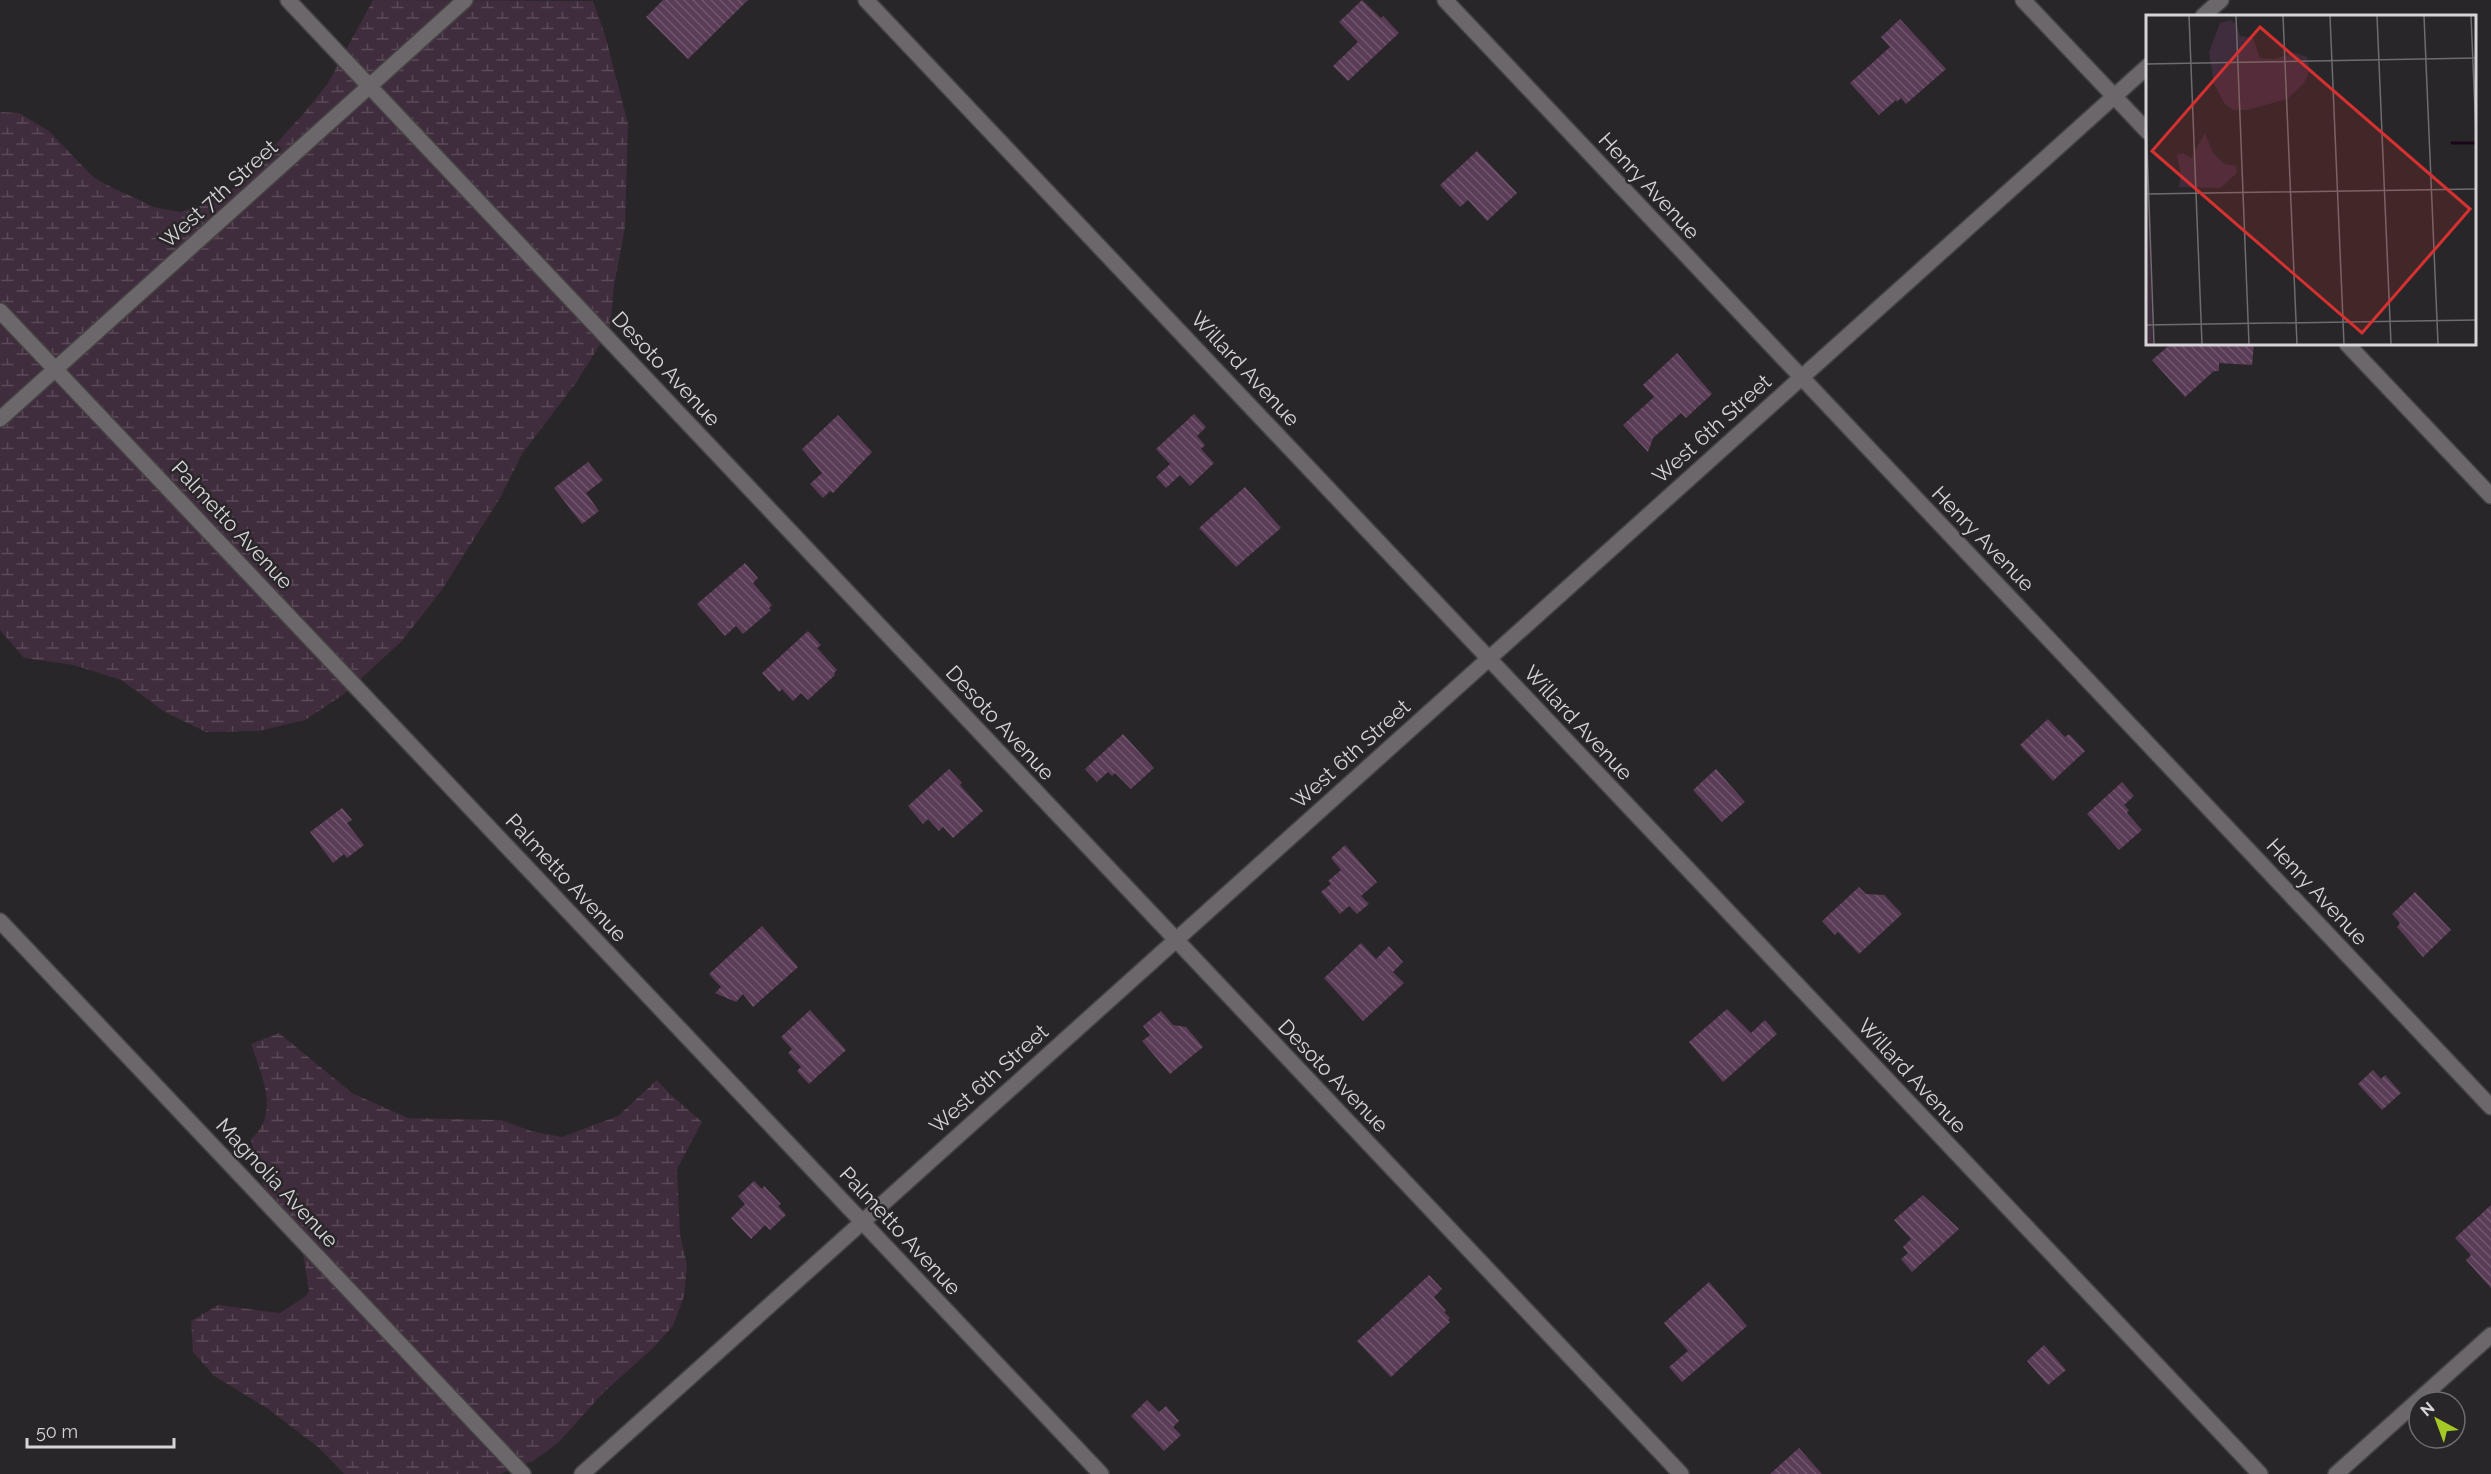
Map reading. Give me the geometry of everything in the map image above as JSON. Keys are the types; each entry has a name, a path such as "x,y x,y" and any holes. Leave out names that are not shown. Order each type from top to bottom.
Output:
{"street":[{"name":"Desoto Avenue","path":"288,0 1681,1474"},
{"name":"West 7th Street","path":"0,419 465,0"},
{"name":"Willard Avenue","path":"866,0 2259,1474"},
{"name":"Henry Avenue","path":"1444,0 2491,1107"},
{"path":"2023,0 2146,130"},
{"path":"2204,15 2221,0"},
{"name":"West 6th Street","path":"582,1474 2146,68"},
{"name":"Palmetto Avenue","path":"0,310 1101,1474"},
{"path":"2348,345 2491,496"},
{"name":"Magnolia Avenue","path":"0,921 523,1474"},
{"path":"2336,1474 2491,1335"}],"green space":[{"path":"373,0 593,1 605,35 628,124 625,227 614,286 610,329 575,384 522,454 500,498 441,591 402,641 344,694 305,720 259,731 206,732 165,712 121,680 74,665 24,658 0,630 0,112 19,113 49,131 93,177 109,186 154,207 180,212 200,206 221,197 240,183 305,112 328,83"},
{"path":"279,1033 352,1093 408,1118 501,1120 531,1131 562,1137 618,1116 657,1080 702,1122 677,1169 680,1234 687,1265 684,1296 673,1326 652,1349 603,1393 558,1443 533,1461 500,1474 344,1474 318,1447 267,1408 214,1376 193,1352 191,1321 218,1305 280,1313 306,1296 309,1290 303,1254 268,1196 257,1170 251,1139 260,1129 267,1106 263,1081 251,1044"}],"building":[{"path":"663,0 748,0 688,59 646,17"},
{"path":"1362,0 1381,18 1383,16 1399,33 1348,81 1333,66 1358,42 1339,22"},
{"path":"1900,19 1946,69 1906,104 1901,98 1897,102 1896,100 1879,115 1850,83 1890,47 1881,37"},
{"path":"1477,151 1517,193 1487,221 1468,200 1460,207 1440,185"},
{"path":"2170,345 2254,345 2252,365 2219,363 2219,371 2214,371 2185,397 2152,360"},
{"path":"1677,353 1712,394 1686,418 1681,413 1653,438 1648,452 1623,425 1654,397 1643,385"},
{"path":"1194,414 1206,427 1197,436 1205,445 1201,449 1214,463 1190,486 1180,475 1166,488 1156,477 1170,464 1156,449"},
{"path":"838,415 872,452 833,493 830,491 823,498 810,484 822,473 802,449"},
{"path":"588,462 603,480 586,493 599,511 582,524 554,488"},
{"path":"1245,487 1281,528 1236,567 1199,528"},
{"path":"745,563 758,578 753,583 772,605 769,608 771,610 743,634 736,626 725,636 697,604"},
{"path":"808,631 821,645 817,648 837,670 835,675 808,700 801,693 793,701 782,689 779,692 762,673"},
{"path":"2048,719 2065,737 2069,734 2085,751 2053,781 2020,745"},
{"path":"1123,734 1154,768 1131,789 1115,773 1112,776 1108,772 1097,782 1085,769"},
{"path":"949,769 983,811 953,838 943,827 939,831 928,819 923,824 908,806"},
{"path":"1716,769 1745,802 1722,822 1693,790"},
{"path":"2122,782 2134,796 2124,805 2129,810 2127,813 2142,830 2119,850 2087,814"},
{"path":"342,808 352,820 347,823 364,845 347,858 344,854 333,863 310,832"},
{"path":"1345,845 1377,882 1361,896 1369,904 1357,914 1349,906 1340,914 1321,892 1331,884 1328,881 1341,870 1331,858"},
{"path":"1859,887 1866,894 1884,895 1902,914 1859,954 1838,932 1835,935 1822,921"},
{"path":"2415,892 2451,930 2423,957 2397,927 2400,923 2392,914"},
{"path":"762,926 798,967 753,1007 743,994 736,1002 715,993 721,987 709,974"},
{"path":"1361,943 1376,959 1389,946 1403,962 1393,972 1404,983 1363,1021 1324,978"},
{"path":"1727,1009 1751,1033 1765,1020 1777,1034 1723,1082 1689,1042"},
{"path":"810,1010 846,1050 809,1084 797,1071 801,1067 788,1053 792,1049 781,1037"},
{"path":"1161,1011 1173,1025 1186,1027 1203,1047 1170,1074 1142,1041 1150,1035 1143,1026"},
{"path":"2373,1070 2381,1079 2385,1075 2401,1093 2382,1110 2358,1084"},
{"path":"754,1181 762,1189 764,1186 781,1204 778,1206 786,1215 770,1230 765,1225 751,1239 731,1218 745,1204 738,1196"},
{"path":"1923,1195 1959,1229 1912,1272 1901,1259 1908,1253 1903,1247 1911,1239 1894,1220"},
{"path":"2491,1205 2491,1288 2466,1260 2471,1255 2455,1238"},
{"path":"1429,1275 1442,1289 1434,1297 1446,1311 1444,1312 1450,1318 1448,1320 1450,1322 1391,1377 1357,1341"},
{"path":"1709,1282 1747,1326 1682,1382 1669,1367 1688,1351 1664,1323"},
{"path":"2044,1345 2066,1370 2048,1385 2027,1361"},
{"path":"1147,1400 1159,1412 1166,1406 1179,1421 1173,1427 1181,1435 1164,1451 1131,1416"},
{"path":"1799,1448 1822,1474 1770,1474"}]}
